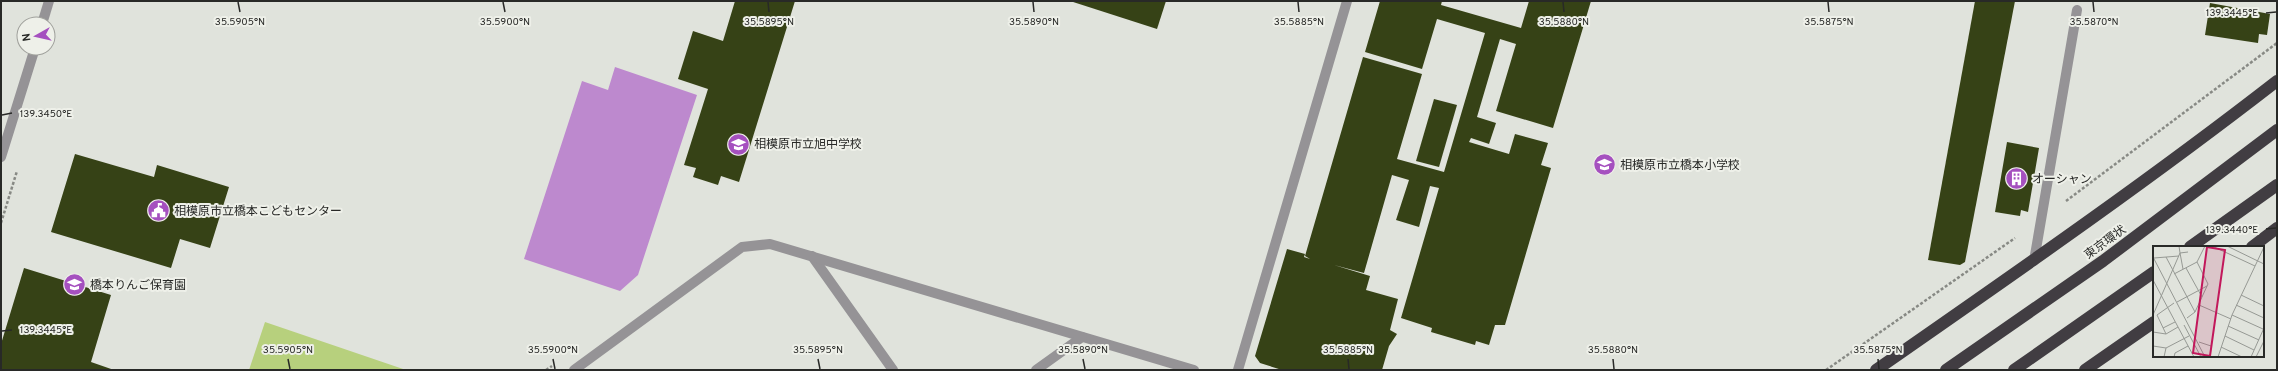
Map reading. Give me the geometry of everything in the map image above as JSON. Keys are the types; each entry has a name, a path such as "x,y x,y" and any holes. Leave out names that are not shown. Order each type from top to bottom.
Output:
{"highway":[{"path":"1876,370 2034,261 2211,133 2277,81"},
{"name":"東京環状","path":"1946,370 2103,261 2277,130"},
{"path":"2191,246 2277,185"},
{"path":"2253,246 2277,228"},
{"path":"2014,370 2153,273"},
{"path":"2085,370 2153,323"}],"street":[{"path":"44,16 49,1"},
{"path":"1238,370 1347,1"},
{"path":"2034,261 2077,10"},
{"path":"1,157 33,56"},
{"path":"574,370 742,247 770,244 1194,370"},
{"path":"812,256 893,370"},
{"path":"1036,370 1082,337"}],"green space":[{"path":"265,322 406,370 249,370"}],"shaded area":[{"path":"615,67 697,95 638,275 620,291 524,259 582,81 608,90"}],"building":[{"path":"735,1 795,1 739,182 721,176 718,185 693,177 696,168 684,165 708,89 678,79 693,31 723,41"},
{"path":"1070,1 1166,1 1157,29"},
{"path":"1380,1 1442,1 1441,5 1521,28 1529,1 1591,1 1553,128 1496,111 1516,44 1500,39 1477,117 1496,123 1489,144 1471,138 1469,142 1509,154 1515,134 1548,143 1541,165 1551,168 1505,325 1495,325 1489,345 1476,341 1475,345 1431,332 1432,328 1401,318 1439,188 1430,186 1419,227 1396,220 1409,180 1392,175 1364,273 1334,265 1370,276 1366,290 1398,299 1390,330 1397,334 1389,346 1382,370 1282,370 1260,363 1255,356 1287,249 1305,254 1304,257 1310,259 1305,256 1363,57 1422,74 1397,159 1444,172 1485,33 1437,19 1422,69 1365,52"},
{"path":"1975,1 2015,1 1965,262 1960,265 1928,260"},
{"path":"2210,3 2270,14 2267,35 2259,34 2258,43 2205,35"},
{"path":"1434,99 1457,105 1439,167 1416,161"},
{"name":"オーシャン","path":"2007,142 2039,148 2028,212 2021,210 2020,216 1995,212"},
{"path":"75,154 154,177 157,165 229,187 210,248 180,239 171,268 51,232"},
{"path":"24,268 111,295 91,362 114,370 1,370 1,344"}],"place":[{"name":"相模原市立旭中学校","path":"739,144"},
{"name":"相模原市立橋本小学校","path":"1605,165"},
{"name":"オーシャン","path":"2017,179"},
{"name":"相模原市立橋本こどもセンター","path":"159,211"},
{"name":"橋本りんご保育園","path":"75,285"}]}
